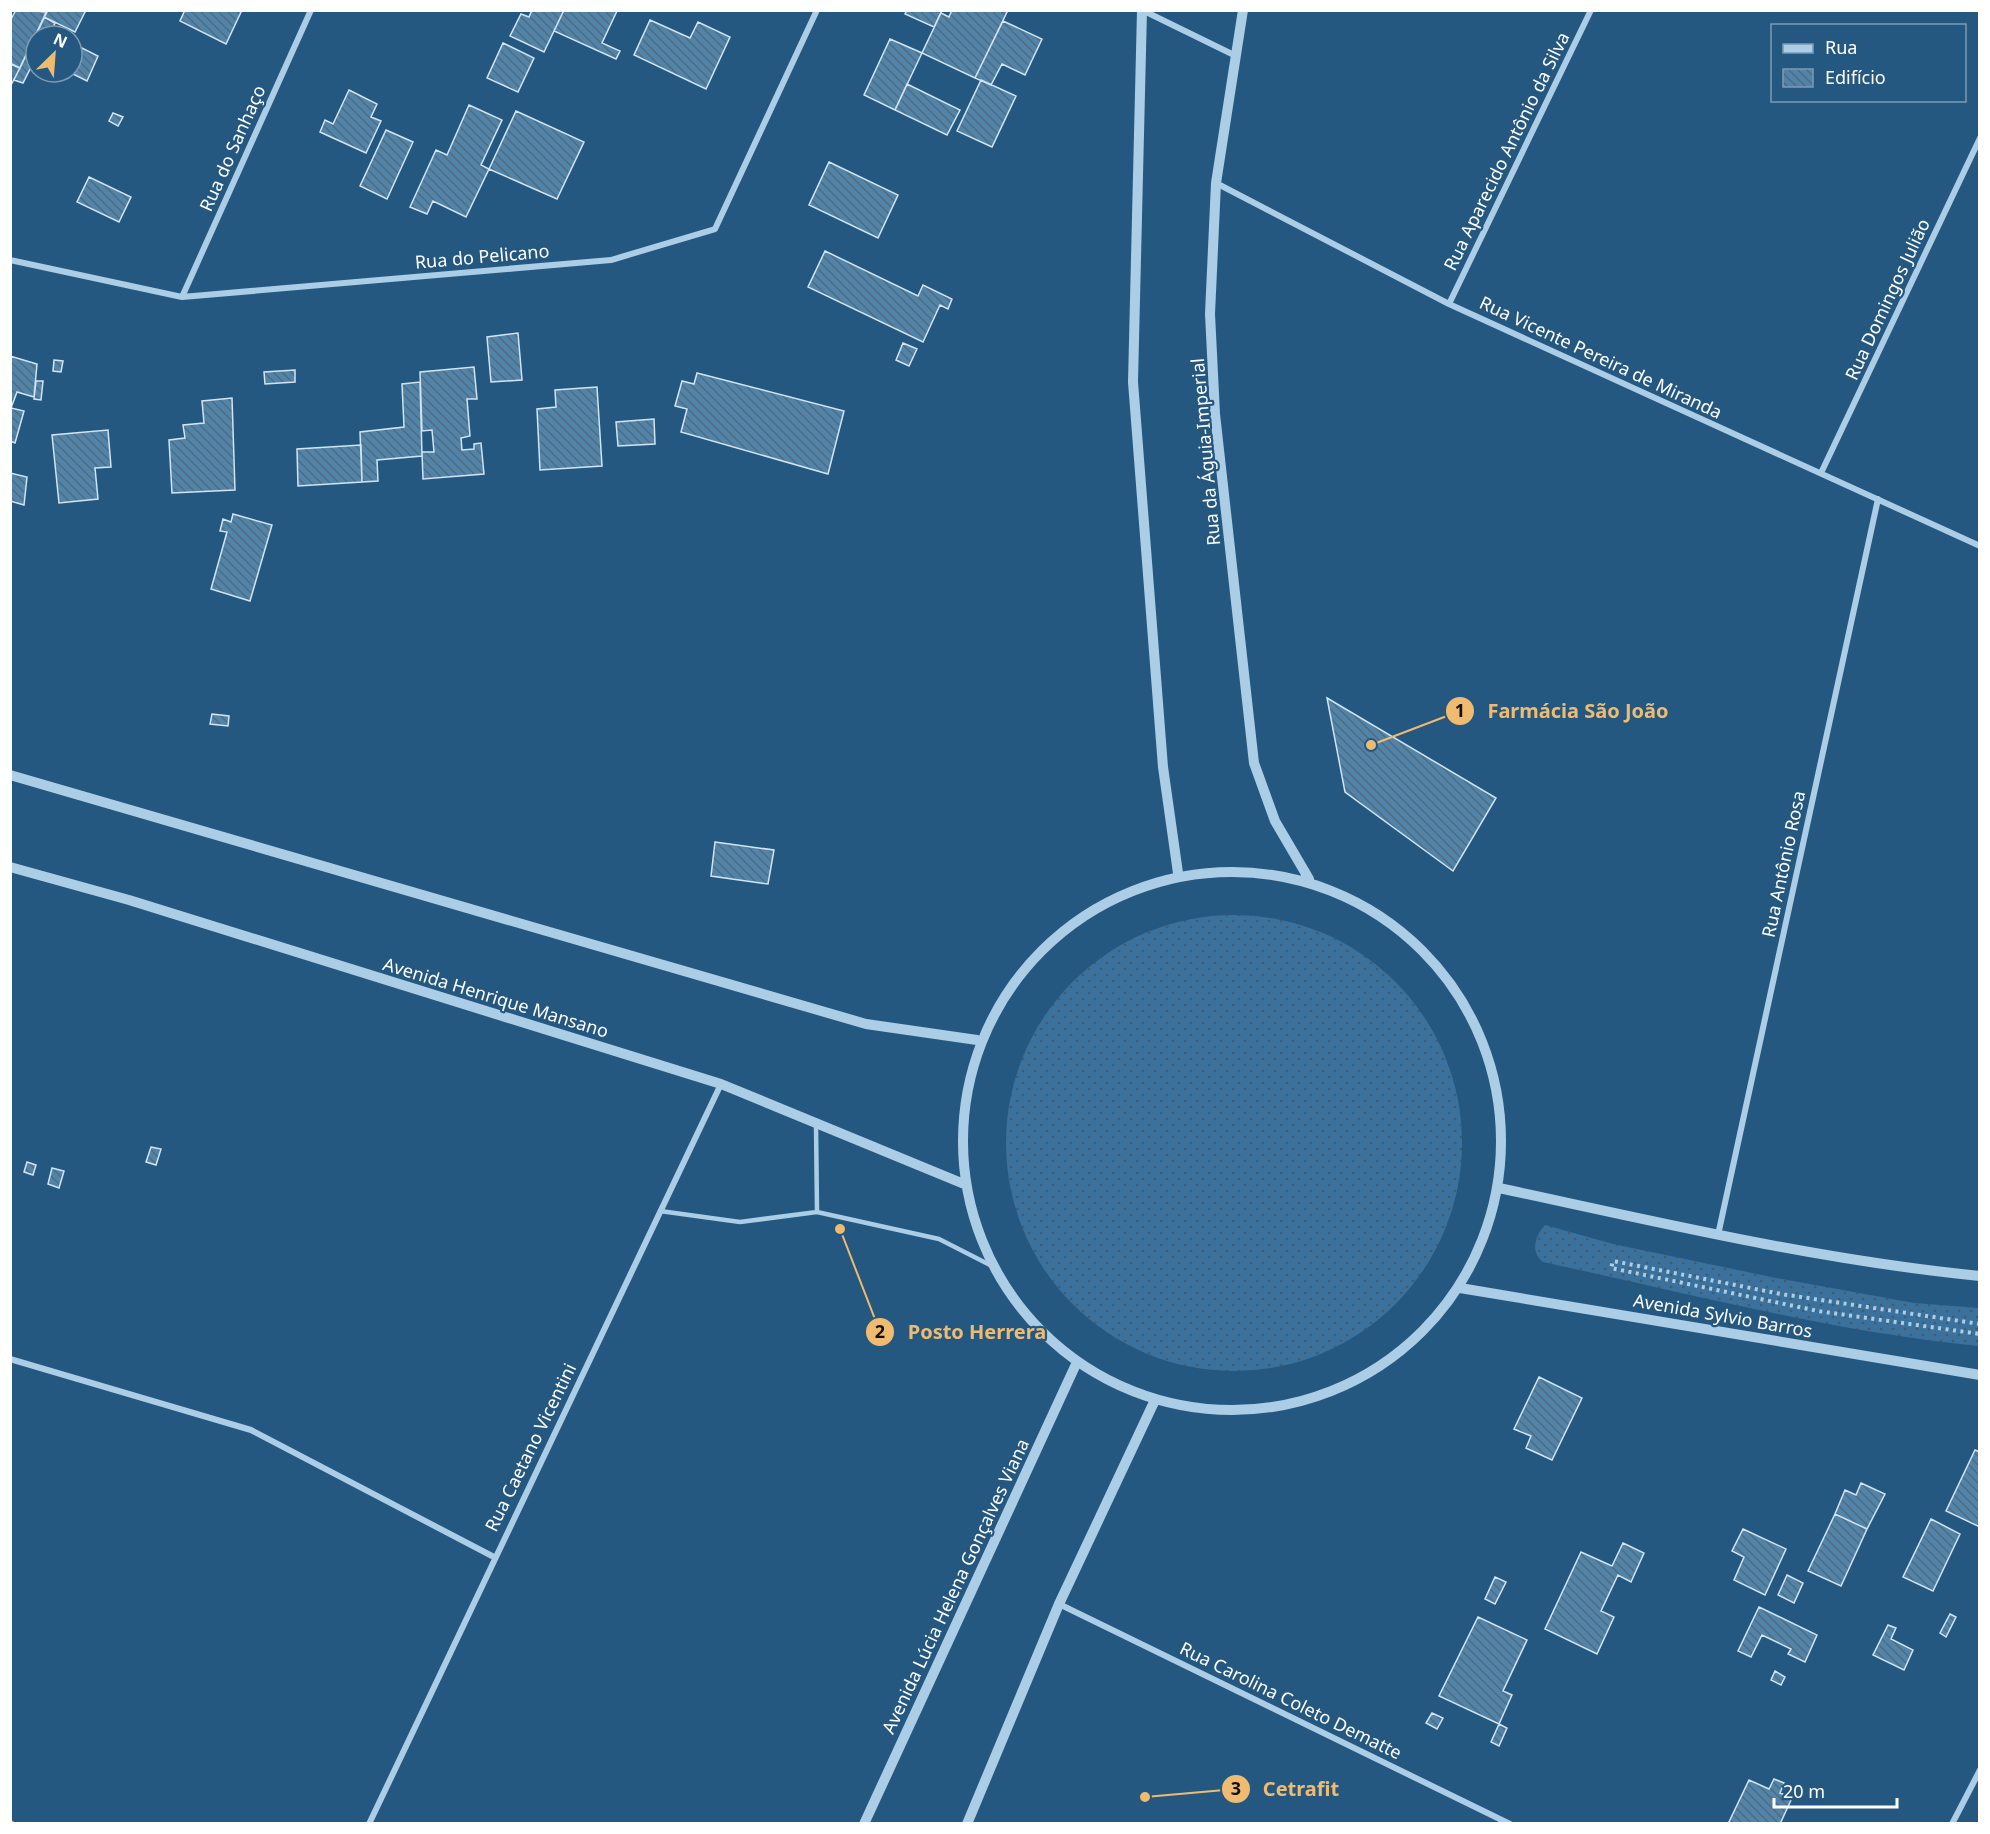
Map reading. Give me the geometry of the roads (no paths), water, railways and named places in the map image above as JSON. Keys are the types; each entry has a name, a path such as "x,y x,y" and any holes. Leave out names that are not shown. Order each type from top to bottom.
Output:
{"street":[{"name":"Rua do Sanhaço","path":"182,297 310,10"},
{"name":"Rua do Pelicano","path":"10,261 182,297 611,260 715,229 817,10"},
{"path":"1178,873 1163,767 1133,382 1142,10 1234,55"},
{"name":"Rua da Águia-Imperial","path":"1243,10 1234,55 1216,183 1209,314 1215,414 1254,763 1275,821 1309,879"},
{"name":"Rua Aparecido Antônio da Silva","path":"1449,304 1591,10"},
{"name":"Rua Domingos Julião","path":"1821,473 1980,138"},
{"name":"Rua Vicente Pereira de Miranda","path":"1216,183 1449,304 1980,546"},
{"name":"Rua Antônio Rosa","path":"1718,1235 1878,499"},
{"path":"10,775 866,1024 977,1040"},
{"name":"Avenida Henrique Mansano","path":"10,867 141,903 721,1084 964,1184"},
{"path":"1231,870 1309,879 1381,915 1440,968 1480,1034 1501,1110 1499,1188 1475,1260 1460,1288 1424,1334 1374,1372 1305,1401 1230,1411 1155,1400 1077,1362 1023,1314 985,1253 964,1184 961,1117 977,1040 1009,994 1083,918 1133,890 1178,873 1231,870"},
{"name":"Rua Caetano Vicentini","path":"369,1824 494,1557 721,1084"},
{"path":"1499,1188 1718,1235 1884,1264 1980,1276"},
{"name":"Avenida Sylvio Barros","path":"1460,1288 1980,1375"},
{"path":"10,1359 251,1430 494,1557"},
{"name":"Avenida Lúcia Helena Gonçalves Viana","path":"864,1824 1077,1362"},
{"path":"967,1824 1059,1604 1155,1400"},
{"name":"Rua Carolina Coleto Dematte","path":"1059,1604 1510,1824"},
{"path":"1952,1824 1980,1770"}],"lane":[{"path":"816,1124 817,1212"},
{"path":"660,1211 740,1221 817,1212 939,1239 994,1267"}],"place":[{"name":"Farmácia São João","path":"1371,745"},
{"name":"Posto Herrera","path":"840,1229"},
{"name":"Cetrafit","path":"1145,1797"}]}
